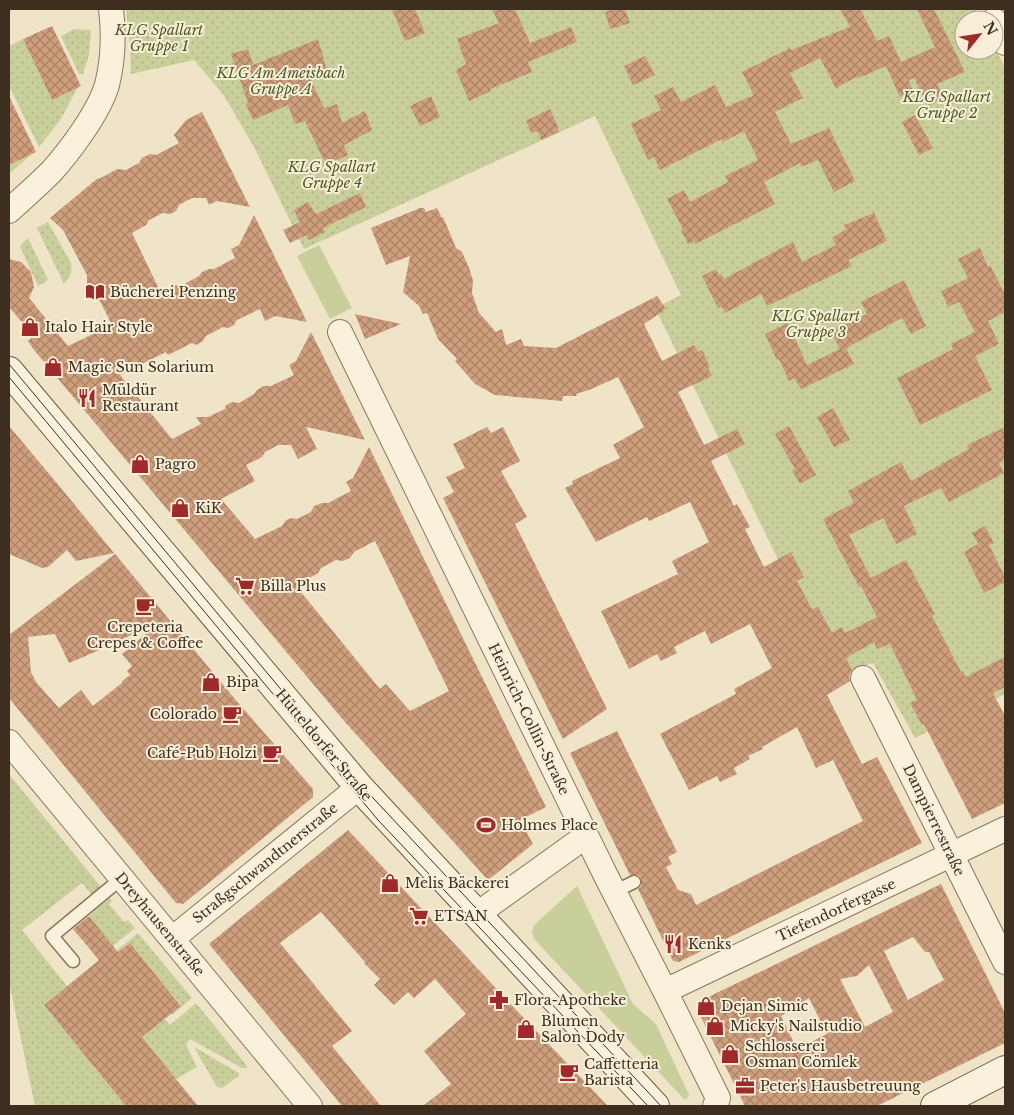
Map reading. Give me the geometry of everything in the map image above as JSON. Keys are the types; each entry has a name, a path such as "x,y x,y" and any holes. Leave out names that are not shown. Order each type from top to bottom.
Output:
{"main road":[{"name":"Hütteldorfer Straße","path":"9,371 359,787 655,1106"},
{"path":"935,1106 1005,1070"}],"street":[{"path":"9,211 58,163 82,132 106,86 113,53 111,9"},
{"name":"Heinrich-Collin-Straße","path":"340,332 586,836 624,887 665,991 718,1098 715,1106"},
{"name":"Dampierrestraße","path":"864,678 1005,962"},
{"name":"Dreyhausenstraße","path":"9,742 310,1106"},
{"name":"Straßgschwandtnerstraße","path":"172,939 359,787"},
{"name":"Tiefendorfergasse","path":"665,991 1005,828"},
{"path":"476,915 586,836"}],"lane":[{"path":"73,961 52,936 122,878"}],"green space":[{"name":"KLG Spallart Gruppe 3","path":"126,9 976,9 954,10 954,60 1001,60 1005,68 1005,694 915,738 873,663 835,676 655,308 681,295 595,116 304,249 254,147 223,94 194,60 131,74"},
{"path":"74,29 91,30 89,55 83,74 79,74 61,36"},
{"path":"23,39 52,100 78,87 61,119 39,147 11,90 9,91 9,46"},
{"path":"32,154 9,174 9,165"},
{"path":"48,222 71,263 71,272 64,284 37,228"},
{"path":"28,238 48,280 38,286 20,246"},
{"path":"319,245 352,308 330,319 297,256"},
{"path":"9,774 101,887 91,894 82,883 22,930 67,986 44,1005 126,1106 35,1106 9,982"},
{"path":"577,886 633,1004 656,1024 689,1095 686,1100 534,939 532,932 534,925"},
{"path":"110,898 112,901 109,904 124,922 128,920 135,928 113,946 89,916"},
{"path":"138,933 192,998 172,1015 181,1005 130,943 119,952 117,950"},
{"path":"196,1003 247,1068 242,1068 190,1039 186,1045 197,1067 176,1079 142,1037 165,1019 170,1025"},
{"path":"196,1048 239,1073 239,1076 222,1088 217,1087"}],"building":[{"path":"392,9 415,9 425,33 405,41"},
{"path":"492,9 515,9 530,43 571,27 577,42 528,62 532,72 490,89 491,91 469,101 456,70 466,64 457,39 499,23"},
{"path":"614,9 625,9 630,23 610,29 605,12"},
{"path":"840,9 860,9 877,41 889,36 901,62 935,47 917,9 934,9 954,50 954,60 959,60 965,72 937,84 941,93 941,100 928,106 914,78 909,80 913,91 900,97 886,66 859,78 858,76 836,88 820,58 790,73 803,98 775,112 791,144 829,128 855,181 834,192 818,160 801,167 800,163 764,182 775,204 695,244 694,241 688,244 681,230 683,229 667,199 684,190 690,202 728,182 725,176 758,160 744,131 723,142 722,139 660,170 654,157 648,160 631,124 661,110 654,96 673,87 681,102 715,85 726,107 754,95 742,72 790,48 791,50 850,27"},
{"path":"52,26 81,86 52,100 23,39"},
{"path":"318,39 328,74 311,80 324,108 337,104 342,123 365,111 372,130 344,145 348,155 326,165 305,121 295,124 288,105 253,120 246,104 248,103 231,54 248,49 253,65"},
{"path":"645,56 655,75 633,85 624,66"},
{"path":"9,96 36,152 9,165"},
{"path":"431,96 440,117 420,126 410,106"},
{"path":"550,109 559,132 541,140 538,132 531,132 526,121"},
{"path":"202,112 250,207 217,201 209,205 206,198 192,198 179,205 176,211 170,214 163,213 149,220 146,225 132,233 161,293 176,285 181,286 199,276 202,272 214,269 235,258 231,249 239,245 254,215 307,322 275,316 265,321 260,309 237,320 234,325 228,328 223,327 206,336 197,345 192,343 168,355 166,352 120,375 172,439 201,424 196,417 208,417 225,409 226,405 232,402 239,403 264,386 271,386 294,375 289,365 296,361 311,332 365,440 306,427 317,449 298,459 291,445 278,445 265,452 262,457 246,465 255,481 221,499 255,539 282,526 286,520 297,519 311,512 314,506 328,503 351,491 346,482 353,478 369,447 546,807 520,820 533,844 488,880 344,721 34,350 28,341 34,336 9,307 9,259 21,262 31,272 34,287 29,298 68,346 112,325 100,301 93,295 87,285 87,275 63,230 50,218 98,178 117,169 126,170 139,163 142,158 150,154 156,155 179,143 174,135 186,120","holes":["375,541 449,691 410,711 386,684 380,689 296,586 318,573 321,568 336,560 343,561 350,558 354,552"]},
{"path":"915,115 933,148 919,155 902,122"},
{"path":"360,193 366,207 323,228 325,232 309,240 307,235 290,243 283,230 300,222 294,210 308,202 316,214"},
{"path":"424,208 426,212 437,208 443,217 456,248 462,252 469,268 473,280 472,293 479,313 496,332 502,329 506,345 521,339 524,346 556,348 657,296 666,309 644,324 662,361 694,345 698,352 702,350 710,367 708,368 712,376 678,392 704,445 737,429 745,444 711,461 734,506 737,504 750,527 745,529 764,567 791,552 804,577 797,581 812,609 818,607 832,633 842,627 845,633 877,617 823,519 854,503 848,491 901,462 911,481 969,449 967,445 1005,427 1005,459 999,463 1004,473 949,502 941,488 904,506 917,534 896,544 883,518 849,535 871,578 906,560 935,614 932,616 961,672 966,677 1005,657 1005,687 993,693 1005,716 1005,803 972,819 924,724 922,725 910,703 917,700 890,644 877,649 874,642 846,658 852,670 849,677 850,681 827,695 862,764 877,757 922,843 679,962 673,961 638,889 641,886 641,879 638,875 630,875 570,753 617,731 677,852 668,857 672,864 666,867 678,890 691,894 696,905 863,821 833,760 816,768 797,727 762,747 763,749 748,756 750,759 734,768 737,774 720,782 717,776 689,790 660,734 736,694 734,689 772,668 750,624 711,644 705,631 674,647 677,653 661,661 657,654 629,669 601,611 678,574 672,561 709,542 690,502 649,521 647,517 596,542 565,488 573,484 572,481 620,458 613,445 644,427 618,377 576,394 577,396 563,396 562,401 495,395 475,384 455,361 457,359 438,339 427,313 423,314 419,306 403,292 410,256 386,265 371,228"},
{"path":"874,213 887,241 848,260 852,266 767,306 761,294 725,313 722,307 718,308 702,276 716,269 724,279 793,242 802,262 836,245 832,238 846,229 844,225"},
{"path":"980,248 988,267 990,265 1005,294 1005,312 988,321 999,344 975,356 992,390 920,425 897,378 953,349 951,344 975,332 959,302 948,307 941,291 968,278 958,259"},
{"path":"904,280 926,326 911,334 902,318 846,348 854,364 801,389 794,378 789,381 765,334 788,323 807,365 840,349 830,332 867,314 861,302"},
{"path":"355,314 401,324 365,339"},
{"path":"833,408 850,440 834,447 817,417"},
{"path":"9,426 114,553 76,561 67,550 48,567 42,568 9,554"},
{"path":"789,426 816,475 800,484 792,470 795,469 775,434"},
{"path":"487,427 491,433 503,427 520,461 501,471 527,517 515,524 607,709 563,739 443,498 454,492 446,477 465,468 453,444"},
{"path":"985,526 994,543 989,545 1005,577 1005,582 984,593 964,552 978,544 972,533"},
{"path":"115,554 234,698 313,789 313,797 183,904 176,903 9,698 9,635","holes":["159,623 122,654 132,666 127,671 130,675 123,682 93,706 81,690 59,708 36,682 31,672 28,637 55,634 69,663 102,649 111,641 113,643"]},
{"path":"348,830 608,1106 423,1106 451,1084 424,1051 466,1014 435,979 414,998 408,992 394,1005 374,985 380,979 321,912 280,943 352,1031 332,1046 381,1106 342,1106 209,944"},
{"path":"941,884 1005,1013 1005,1043 877,1106 745,1106 697,1009 700,1001","holes":["913,937 925,952 929,952 944,980 908,1000 884,951","869,965 893,1012 865,1027 840,979 857,976","809,998 827,1034 797,1049 781,1016"]},
{"path":"89,916 118,952 130,943 181,1006 142,1037 198,1106 126,1106 44,1005 99,960 73,929"}],"tram line":[{"path":"9,364 360,784 661,1106"},
{"path":"9,377 378,820 648,1106"}],"place":[{"name":"Bücherei Penzing","path":"95,292"},
{"name":"Italo Hair Style","path":"30,327"},
{"name":"Magic Sun Solarium","path":"53,367"},
{"name":"Müldür Restaurant","path":"87,398"},
{"name":"Pagro","path":"140,464"},
{"name":"KiK","path":"180,508"},
{"name":"Billa Plus","path":"245,586"},
{"name":"Crepeteria Crepes & Coffee","path":"145,606"},
{"name":"Bipa","path":"211,682"},
{"name":"Colorado","path":"232,714"},
{"name":"Café-Pub Holzi","path":"272,753"},
{"name":"Holmes Place","path":"486,825"},
{"name":"Melis Bäckerei","path":"390,883"},
{"name":"ETSAN","path":"419,916"},
{"name":"Kenks","path":"673,944"},
{"name":"Flora-Apotheke","path":"499,1000"},
{"name":"Dejan Simic","path":"706,1006"},
{"name":"Micky's Nailstudio","path":"715,1026"},
{"name":"Blumen Salon Dody","path":"526,1029"},
{"name":"Schlosserei Osman Cömlek","path":"730,1054"},
{"name":"Caffetteria Barista","path":"569,1072"},
{"name":"Peter's Hausbetreuung","path":"745,1086"}],"park label":[{"name":"KLG Spallart Gruppe 1","path":"159,38"},
{"name":"KLG Am Ameisbach Gruppe A","path":"281,82"},
{"name":"KLG Spallart Gruppe 2","path":"947,105"},
{"name":"KLG Spallart Gruppe 4","path":"332,176"}]}
